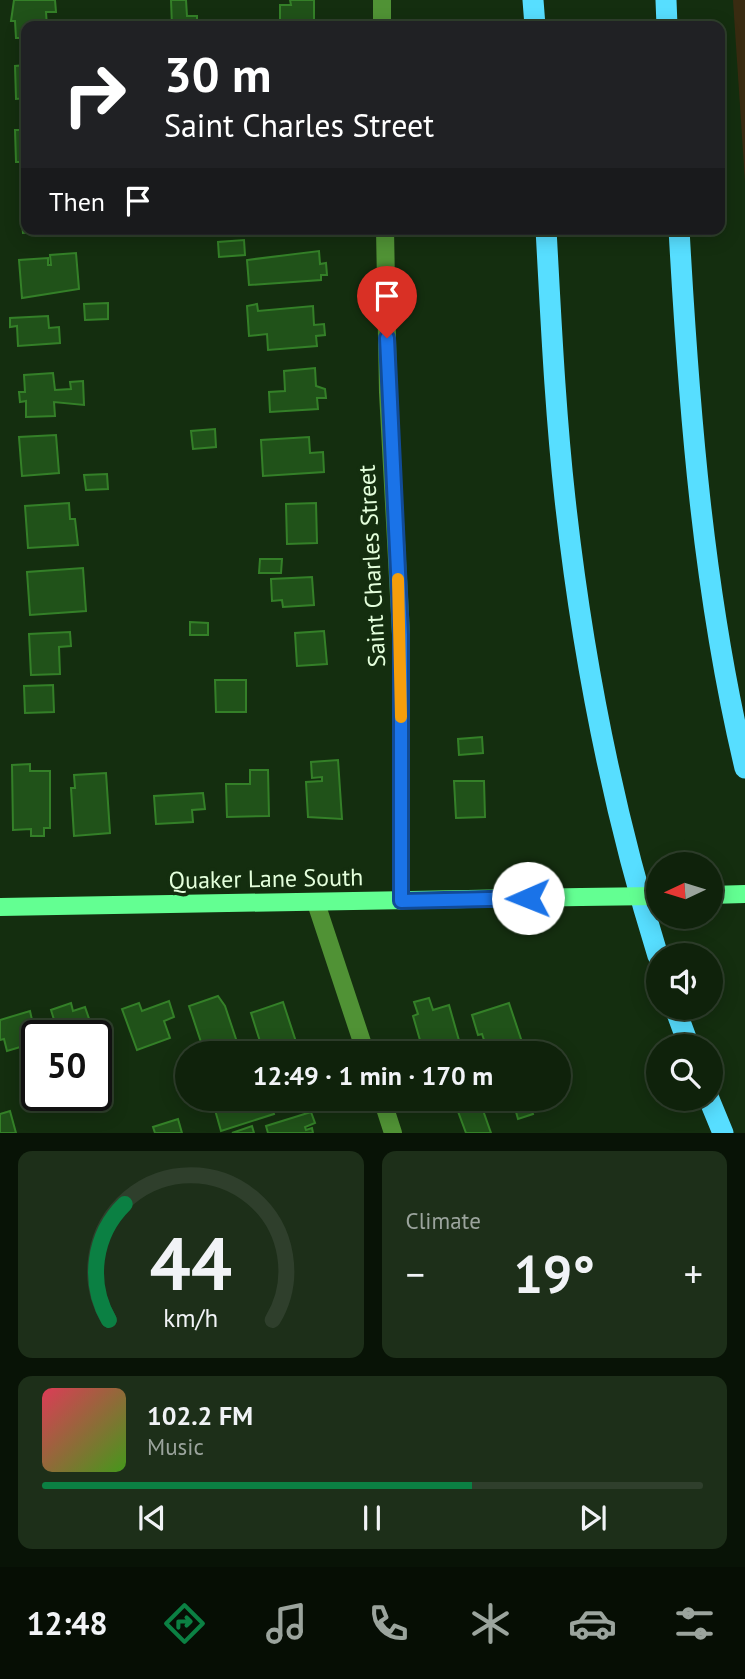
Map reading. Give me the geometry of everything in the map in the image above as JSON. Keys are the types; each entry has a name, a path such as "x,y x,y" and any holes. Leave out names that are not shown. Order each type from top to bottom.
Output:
{"highway":[{"path":"533,0 535,21"},
{"path":"666,0 667,21"},
{"path":"546,235 559,437 583,632 612,781 655,943"},
{"path":"679,235 690,406 701,505 717,626 745,768"},
{"path":"714,1111 723,1133"}],"main road":[{"path":"723,895 745,894"},
{"name":"Quaker Lane South","path":"0,907 646,896"}],"street":[{"path":"382,0 382,21"},
{"name":"Saint Charles Street","path":"385,235 388,392 401,635 401,901"},
{"path":"316,902 362,1041"},
{"path":"386,1111 393,1133"}],"shaded area":[{"path":"733,0 745,0 745,182"}],"building":[{"path":"14,0 55,0 56,12 46,12 47,21 21,21 21,38 16,38 15,21 11,21"},
{"path":"171,0 186,0 187,16 197,16 197,21 172,21"},
{"path":"290,0 314,0 314,21 280,21 280,5 291,5"},
{"path":"21,65 21,98 16,99 15,66"},
{"path":"15,130 21,130 21,162 16,162"},
{"path":"244,240 245,255 219,257 218,242"},
{"path":"319,251 320,264 326,263 327,275 321,275 321,280 249,285 247,260"},
{"path":"76,253 79,289 22,298 19,260 48,258 48,265 51,265 50,255"},
{"path":"108,303 108,319 85,320 84,304"},
{"path":"257,304 258,311 313,306 314,325 324,324 325,335 316,336 317,346 268,350 267,334 249,336 247,306"},
{"path":"48,316 49,328 59,327 60,343 18,346 17,326 10,327 10,318"},
{"path":"315,368 316,386 325,389 326,398 317,398 318,409 270,412 269,392 285,391 284,371"},
{"path":"53,373 55,390 71,389 70,382 83,381 84,405 54,402 55,416 26,417 26,401 20,402 19,392 25,392 24,375"},
{"path":"215,429 216,447 193,449 191,431"},
{"path":"56,435 59,473 22,476 19,437"},
{"path":"309,437 310,453 323,452 324,472 263,476 261,440"},
{"path":"107,474 108,489 86,490 84,475"},
{"path":"69,503 70,519 75,519 78,545 28,548 25,506"},
{"path":"316,503 317,543 287,544 286,504"},
{"path":"260,559 282,559 281,573 259,573"},
{"path":"83,568 86,611 30,615 27,572"},
{"path":"312,577 314,605 283,607 282,600 272,601 271,579"},
{"path":"190,622 208,623 208,635 190,635"},
{"path":"324,631 327,664 297,666 295,633"},
{"path":"70,632 71,646 59,647 60,674 31,675 29,634"},
{"path":"215,680 246,680 246,712 216,712"},
{"path":"53,685 54,712 25,713 24,686"},
{"path":"482,737 483,753 459,755 458,739"},
{"path":"338,760 342,819 308,817 306,782 322,781 322,777 312,778 311,762"},
{"path":"30,764 30,771 50,771 50,828 44,828 44,836 31,836 31,829 13,830 12,765"},
{"path":"250,770 268,770 269,816 227,817 226,784 250,784"},
{"path":"106,773 110,833 74,836 71,788 75,788 74,775"},
{"path":"454,781 484,781 485,817 456,818"},
{"path":"203,793 205,809 192,810 193,822 156,824 154,796"},
{"path":"218,996 225,1006 237,1041 201,1041 189,1006"},
{"path":"429,998 433,1010 449,1005 459,1041 420,1041 413,1016 418,1014 414,1002"},
{"path":"169,1001 174,1017 164,1021 170,1038 137,1050 122,1009 139,1003 142,1011"},
{"path":"283,1002 296,1041 260,1041 251,1013"},
{"path":"71,1003 73,1011 85,1007 89,1020 54,1020 51,1010"},
{"path":"509,1003 522,1041 484,1041 482,1034 478,1035 472,1015"},
{"path":"30,1011 32,1020 21,1020 21,1047 7,1051 4,1039 0,1040 0,1020"},
{"path":"10,1111 16,1133 0,1133 0,1114"},
{"path":"215,1111 273,1111 274,1114 221,1131"},
{"path":"458,1111 483,1111 491,1133 466,1133"},
{"path":"516,1111 532,1111 533,1114 518,1119"},
{"path":"311,1112 315,1123 305,1127 306,1130 312,1128 313,1133 268,1133 266,1126"},
{"path":"178,1119 182,1133 155,1133 153,1127"},
{"path":"252,1126 254,1133 232,1133"}],"slow traffic":[{"path":"398,579 401,717"}],"route":[{"path":"387,338 401,635 401,901 528,898"}]}
